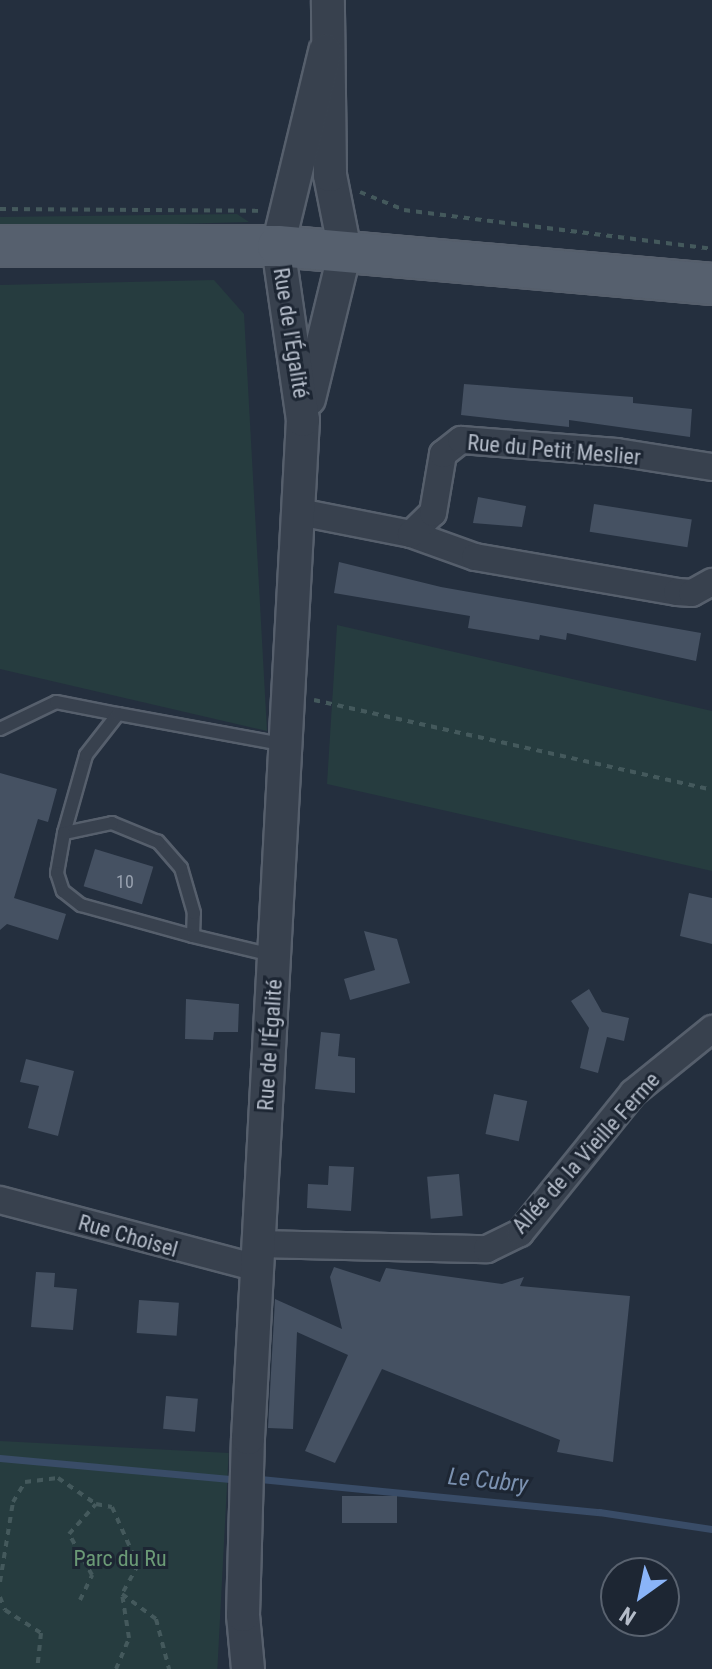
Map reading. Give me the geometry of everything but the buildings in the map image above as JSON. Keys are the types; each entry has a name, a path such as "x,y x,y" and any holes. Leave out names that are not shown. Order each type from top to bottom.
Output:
{"main road":[{"path":"0,246 280,230 345,251 612,271 712,284"},
{"path":"612,271 712,291"}],"street":[{"path":"328,0 325,51 329,163 345,251"},
{"path":"280,230 325,51"},
{"name":"Rue de l'Égalité","path":"248,1669 243,1615 257,1256 303,420 280,230"},
{"name":"Rue de l'Égalité","path":"303,420 345,251"},
{"name":"Rue du Petit Meslier","path":"411,534 433,513 443,454 461,440 617,452 712,467"},
{"path":"299,512 411,534 475,557 677,592 692,593 712,582"},
{"name":"Allée de la Vieille Ferme","path":"257,1256 487,1249 520,1233 633,1093 712,1029"},
{"name":"Rue Choisel","path":"0,1200 257,1256"}],"lane":[{"path":"0,729 56,702 285,745"},
{"path":"118,714 86,755 64,833 57,873 63,891 81,905 275,956"},
{"path":"64,833 112,823 158,842 181,868 194,913 193,936"}],"path":[{"path":"329,163 354,190 404,210 712,249"},
{"path":"0,209 67,205 280,230"},
{"path":"288,694 712,790"},
{"path":"0,1582 13,1502 25,1482 58,1478 96,1504 112,1507 138,1565 122,1594 129,1638 116,1669"},
{"path":"80,1600 92,1575 69,1534 96,1504"},
{"path":"122,1594 156,1619 169,1669"},
{"path":"0,1597 5,1610 41,1633 37,1669"}],"green space":[{"path":"237,214 249,222 0,229 0,217"},
{"path":"214,280 244,314 267,731 0,669 0,285"},
{"path":"337,625 712,711 712,871 327,784"},
{"name":"Parc du Ru","path":"0,1441 229,1453 217,1669 0,1669"}],"waterway":[{"name":"Le Cubry","path":"0,1458 230,1479"},
{"name":"Le Cubry","path":"260,1479 599,1512 712,1529"}]}
